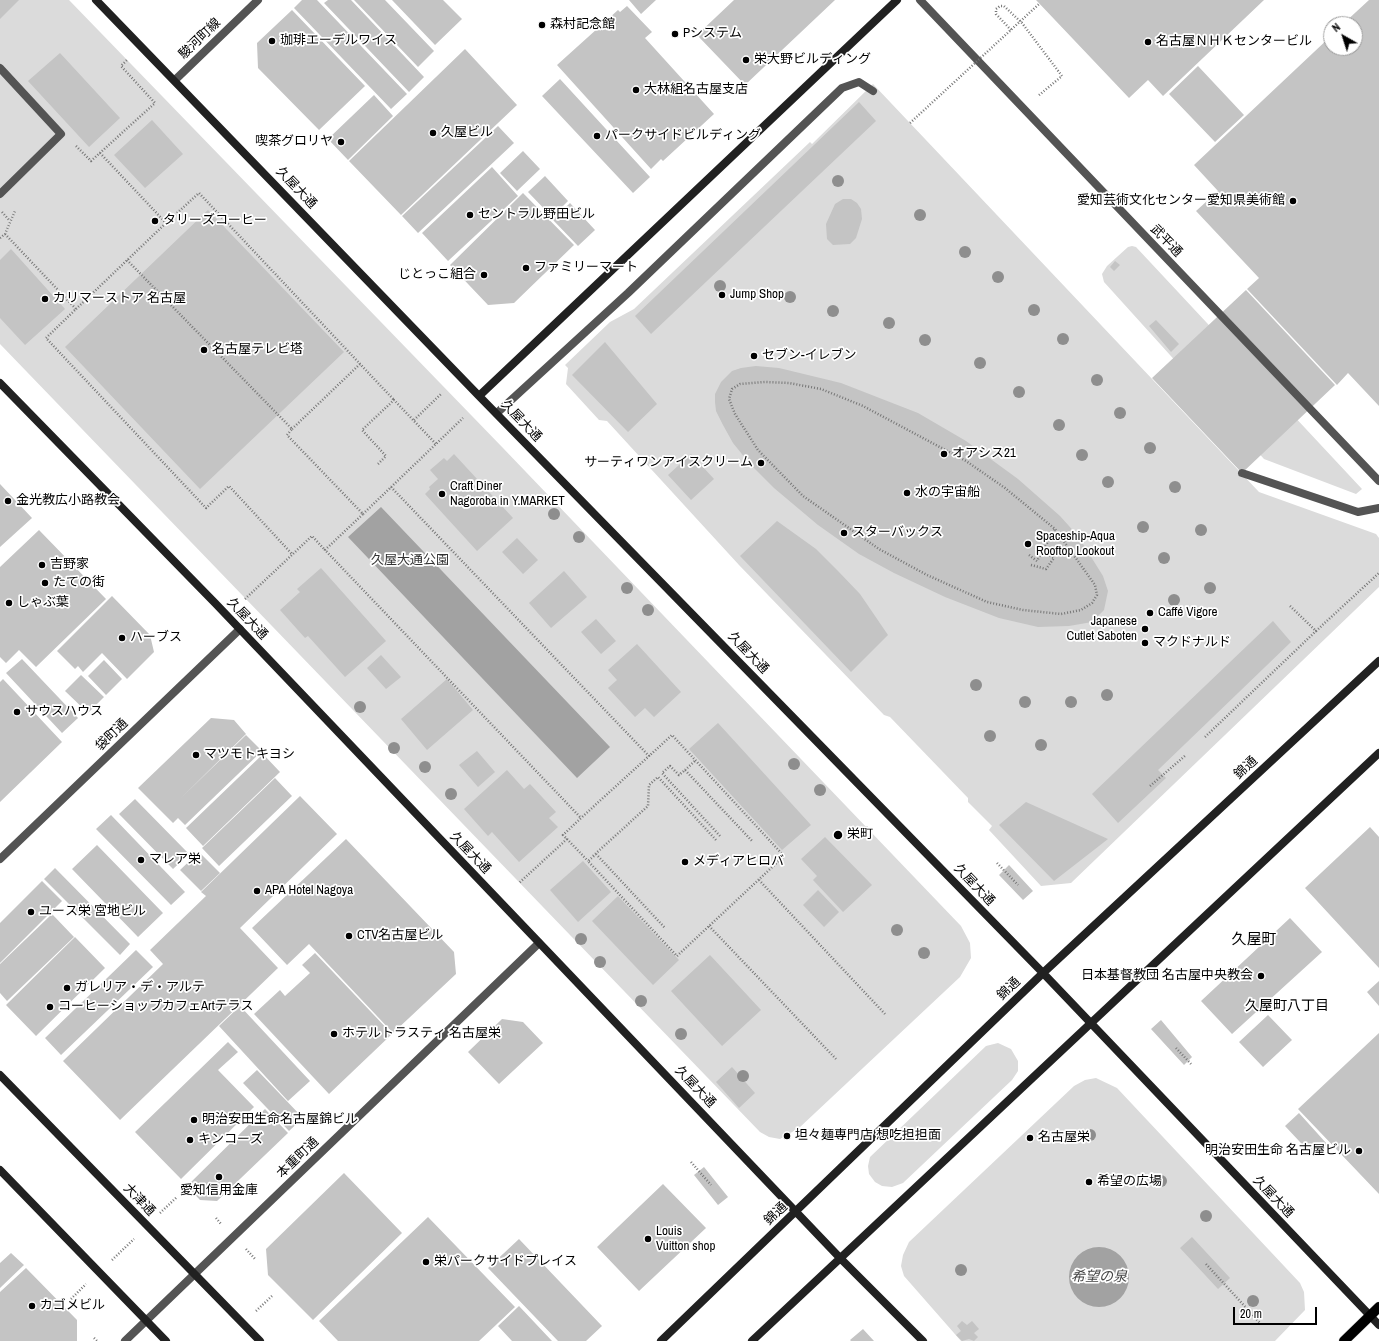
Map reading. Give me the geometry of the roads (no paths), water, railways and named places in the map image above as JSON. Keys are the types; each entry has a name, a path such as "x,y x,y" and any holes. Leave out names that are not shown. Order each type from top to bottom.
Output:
{"main road":[{"path":"1344,1341 1379,1307"}],"street":[{"name":"久屋大通","path":"96,0 479,396 1091,1022 1379,1326"},
{"name":"駿河町線","path":"175,80 258,0"},
{"path":"479,396 897,0"},
{"name":"武平通","path":"920,0 1379,481"},
{"path":"0,68 61,134 0,194"},
{"path":"497,413 628,292 842,88 859,82 873,91"},
{"name":"久屋大通","path":"0,383 240,629 539,943 797,1210 842,1259 923,1341"},
{"path":"1242,473 1358,512 1379,508"},
{"name":"袋町通","path":"0,859 240,629"},
{"name":"錦通","path":"661,1341 1043,973 1379,661"},
{"path":"752,1341 842,1259 1091,1022 1379,753"},
{"name":"本重町通","path":"125,1341 539,943"},
{"name":"大津通","path":"0,1075 260,1341"},
{"path":"0,1170 166,1341"}],"water":[{"path":"381,507 610,747 577,778 348,537"},
{"name":"希望の泉","path":"1093,1247 1105,1247 1121,1255 1127,1265 1129,1277 1127,1289 1121,1299 1105,1307 1093,1307 1077,1299 1069,1283 1069,1271 1077,1255"}],"place":[{"name":"森村記念館","path":"542,25"},
{"name":"Pシステム","path":"675,34"},
{"name":"珈琲エーデルワイス","path":"272,41"},
{"name":"名古屋ＮＨＫセンタービル","path":"1148,42"},
{"name":"栄大野ビルディング","path":"746,60"},
{"name":"大林組名古屋支店","path":"636,90"},
{"name":"久屋ビル","path":"433,133"},
{"name":"パークサイドビルディング","path":"597,136"},
{"name":"喫茶グロリヤ","path":"341,142"},
{"name":"愛知芸術文化センター愛知県美術館","path":"1293,201"},
{"name":"セントラル野田ビル","path":"470,215"},
{"name":"タリーズコーヒー","path":"155,221"},
{"name":"ファミリーマート","path":"526,268"},
{"name":"じとっこ組合","path":"484,275"},
{"name":"Jump Shop","path":"722,295"},
{"name":"カリマーストア 名古屋","path":"45,299"},
{"name":"名古屋テレビ塔","path":"204,350"},
{"name":"セブン-イレブン","path":"754,356"},
{"name":"オアシス21","path":"944,454"},
{"name":"サーティワンアイスクリーム","path":"761,463"},
{"name":"水の宇宙船","path":"907,493"},
{"name":"Craft Diner Nagoroba in Y.MARKET","path":"442,494"},
{"name":"金光教広小路教会","path":"8,501"},
{"name":"スターバックス","path":"844,533"},
{"name":"Spaceship-Aqua Rooftop Lookout","path":"1028,544"},
{"name":"吉野家","path":"42,565"},
{"name":"たての街","path":"45,583"},
{"name":"しゃぶ葉","path":"9,603"},
{"name":"Caffé Vigore","path":"1150,613"},
{"name":"Japanese Cutlet Saboten","path":"1145,629"},
{"name":"ハーブス","path":"122,638"},
{"name":"マクドナルド","path":"1145,643"},
{"name":"サウスハウス","path":"17,712"},
{"name":"マツモトキヨシ","path":"196,755"},
{"name":"栄町","path":"838,835"},
{"name":"マレア栄","path":"141,860"},
{"name":"メディアヒロバ","path":"685,862"},
{"name":"APA Hotel Nagoya","path":"257,891"},
{"name":"ユース栄 宮地ビル","path":"31,912"},
{"name":"CTV名古屋ビル","path":"349,936"},
{"name":"日本基督教団 名古屋中央教会","path":"1261,976"},
{"name":"ガレリア・デ・アルテ","path":"67,988"},
{"name":"コーヒーショップカフェArtテラス","path":"50,1007"},
{"name":"ホテルトラスティ 名古屋栄","path":"334,1034"},
{"name":"明治安田生命名古屋錦ビル","path":"194,1120"},
{"name":"坦々麺専門店 想吃担担面","path":"787,1136"},
{"name":"名古屋栄","path":"1030,1138"},
{"name":"キンコーズ","path":"190,1140"},
{"name":"明治安田生命 名古屋ビル","path":"1359,1151"},
{"name":"愛知信用金庫","path":"219,1177"},
{"name":"希望の広場","path":"1089,1182"},
{"name":"Louis Vuitton shop","path":"648,1239"},
{"name":"栄パークサイドプレイス","path":"426,1262"},
{"name":"カゴメビル","path":"32,1306"}],"district":[{"name":"久屋町","path":"1254,940"},
{"name":"久屋町八丁目","path":"1287,1006"}],"park label":[{"name":"久屋大通公園","path":"410,561"}]}
